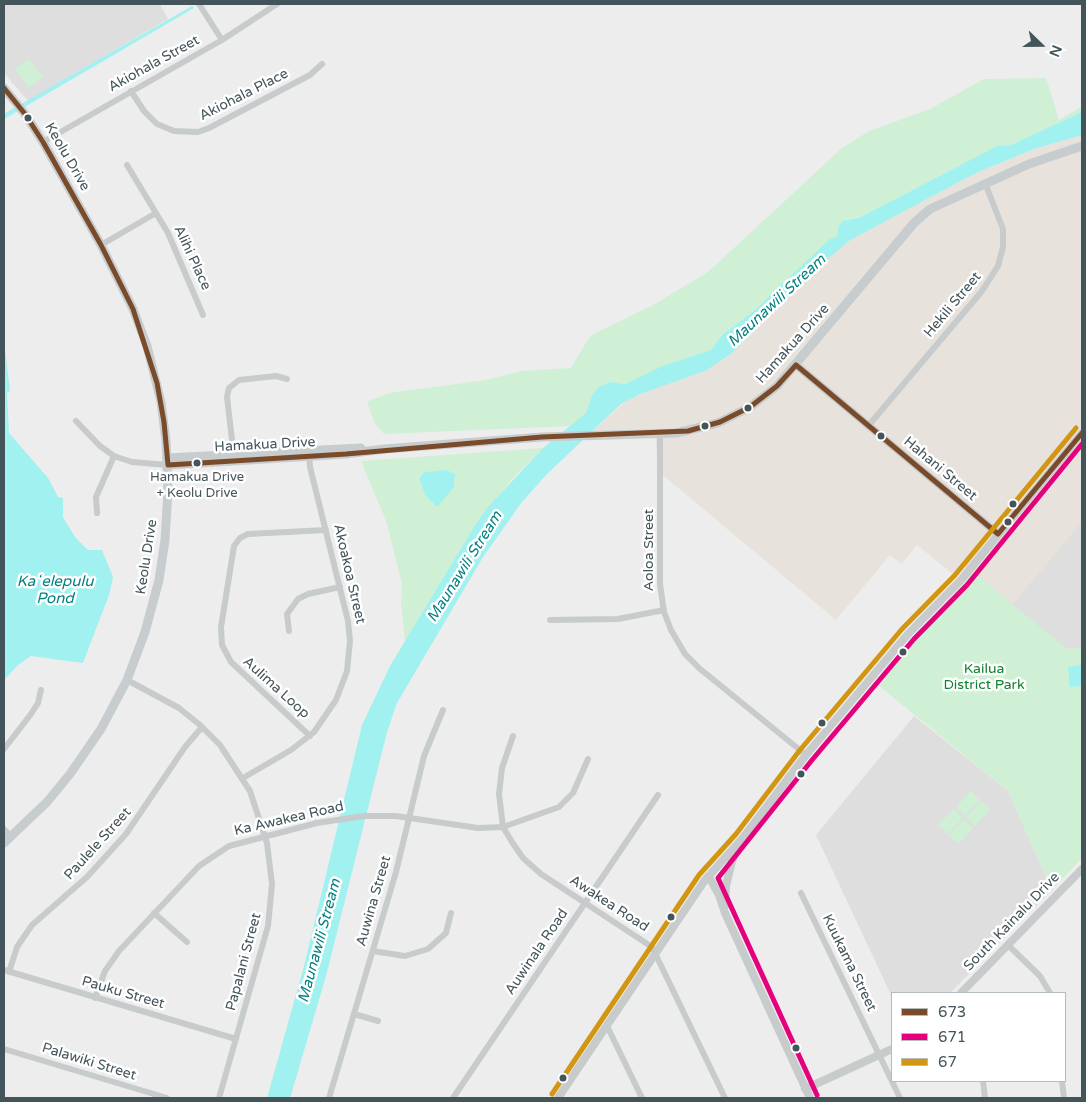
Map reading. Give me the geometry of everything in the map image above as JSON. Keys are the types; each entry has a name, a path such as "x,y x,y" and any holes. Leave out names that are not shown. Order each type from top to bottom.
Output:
{"main road":[{"name":"Keolu Drive","path":"4,88 25,114 43,142 102,244 126,292 147,346 161,402 168,461 167,520 159,580 145,632 126,680 101,729 76,766 47,802 7,840"},
{"name":"Hamakua Drive","path":"168,461 309,453 346,447 384,449 542,437 660,434 699,429 736,416 768,394 796,364 921,216 937,204 1042,159 1082,146"}],"street":[{"path":"199,4 222,40"},
{"name":"Akiohala Street","path":"43,142 222,40 277,4"},
{"name":"Akiohala Place","path":"131,91 144,111 157,124 174,131 192,132 218,124 313,73 322,64"},
{"name":"Alihi Place","path":"127,165 156,213 183,265 203,315"},
{"name":"Hekili Street","path":"868,425 982,291 998,266 1003,247 1003,229 985,183"},
{"path":"102,244 156,213"},
{"name":"Hahani Street","path":"796,364 998,534"},
{"path":"234,458 227,397 229,388 239,380 276,376 287,379"},
{"name":"Hamakua Drive","path":"76,421 100,446 114,456 132,462 168,461"},
{"path":"558,1098 709,877 806,756 908,634 961,580 1082,433"},
{"name":"Aoloa Street","path":"660,434 660,584 664,610 675,638 692,662 806,756"},
{"name":"Akoakoa Street","path":"243,778 291,750 310,736 332,708 347,671 349,631 309,453"},
{"path":"97,513 96,497 114,456"},
{"name":"Aulima Loop","path":"310,736 231,662 222,645 221,627 234,546 240,538 248,534 326,530"},
{"path":"289,631 287,614 298,599 308,594 340,587"},
{"path":"550,620 618,619 664,610"},
{"name":"Papalani Street","path":"126,680 167,701 202,727 224,751 243,778 255,804 266,836 271,871 270,912 266,939 219,1098"},
{"path":"4,749 38,703 40,690"},
{"name":"Auwina Street","path":"329,1098 410,817 424,756 443,710"},
{"name":"Paulele Street","path":"6,971 17,947 32,925 87,877 120,841 142,813 185,748 202,727"},
{"name":"Awakea Road","path":"513,736 500,779 500,808 503,827 529,864 585,904 652,947 725,1098"},
{"name":"Ka Awakea Road","path":"95,998 110,963 154,913 211,856 229,846 338,818 376,815 410,817 478,828 503,827 559,807 573,793 588,758"},
{"name":"Auwinala Road","path":"454,1098 658,795"},
{"path":"4,829 7,840"},
{"path":"725,913 728,878 732,861 742,838"},
{"name":"South Kainalu Drive","path":"961,992 1082,869"},
{"path":"709,877 719,895 725,913 810,1098"},
{"name":"Kuukama Street","path":"802,893 891,1079"},
{"path":"154,913 187,942"},
{"path":"373,950 404,956 428,949 446,933 451,913"},
{"path":"1008,945 1040,976 1049,992"},
{"name":"Pauku Street","path":"6,971 236,1039"},
{"path":"354,1014 378,1021"},
{"path":"607,1026 642,1098"},
{"path":"805,1089 891,1049"},
{"name":"Palawiki Street","path":"4,1050 168,1098"},
{"name":"Kuukama Street","path":"892,1082 900,1098"},
{"path":"984,1082 985,1098"},
{"path":"1062,1082 1064,1098"}],"shaded area":[{"path":"4,4 160,4 168,19 28,101 4,73"},
{"path":"1082,135 1082,525 1014,607 963,565 954,575 917,545 902,564 890,555 836,620 658,471 655,429 593,431 628,399 723,360 805,278 850,239 976,173 1034,149"},
{"path":"1082,522 1082,647 1067,650 1012,605"},
{"path":"914,716 1008,791 1052,890 951,992 891,992 891,995 816,835"}],"green space":[{"path":"28,59 43,77 29,88 15,69"},
{"path":"1046,78 1059,120 1082,106 1082,112 1011,145 997,146 859,218 842,221 838,228 837,237 755,310 722,335 711,350 676,362 625,384 610,382 592,395 586,413 570,426 384,434 374,422 367,402 389,393 486,380 522,371 571,368 590,336 655,304 708,272 842,148 869,131 930,109 984,79"},
{"path":"543,448 514,477 477,522 405,643 401,601 402,585 387,523 361,461","holes":["447,470 455,474 454,487 436,506 425,495 419,478 432,471"]},
{"name":"Kailua District Park","path":"972,571 1067,649 1082,647 1082,858 1052,890 1008,791 878,685"},
{"path":"971,791 980,800 965,816 956,807"},
{"path":"981,801 990,810 975,826 966,817"},
{"path":"954,809 963,818 948,834 938,825"},
{"path":"964,819 973,828 958,844 949,835"}],"water":[{"path":"192,6 194,8 4,119 4,114"},
{"name":"Maunawili Stream","path":"1082,112 1082,135 1034,149 976,173 850,240 805,278 731,354 705,371 640,394 621,404 546,475 522,502 483,557 397,703 387,732 326,976 291,1095 290,1098 267,1098 304,966 362,725 390,666 477,522 489,506 543,448 586,413 592,395 599,387 610,382 625,384 663,366 711,350 722,335 755,310 830,239 837,237 838,228 842,221 859,218 997,146 1011,145"},
{"name":"Kaʻelepulu Pond","path":"4,341 10,391 7,393 9,433 48,478 58,497 63,498 63,517 75,537 88,550 102,550 113,577 109,595 83,663 31,656 18,665 4,680"},
{"path":"447,470 455,474 454,487 436,506 425,495 419,478 425,472"},
{"path":"1082,665 1082,686 1070,687 1068,667"}],"transit line":[{"name":"673","path":"4,88 25,114 43,142 101,245 133,309 157,383 164,422 168,465 346,454 542,437 688,431 720,422 750,407 777,386 796,365 998,534 1082,433"},
{"name":"67","path":"552,1094 699,875 736,834 800,750 902,629 955,575 1076,428"},
{"name":"671","path":"817,1095 718,878 812,760 914,639 967,585 1082,444"}],"place":[{"name":"Hamakua Drive + Keolu Drive","path":"197,463"}]}
